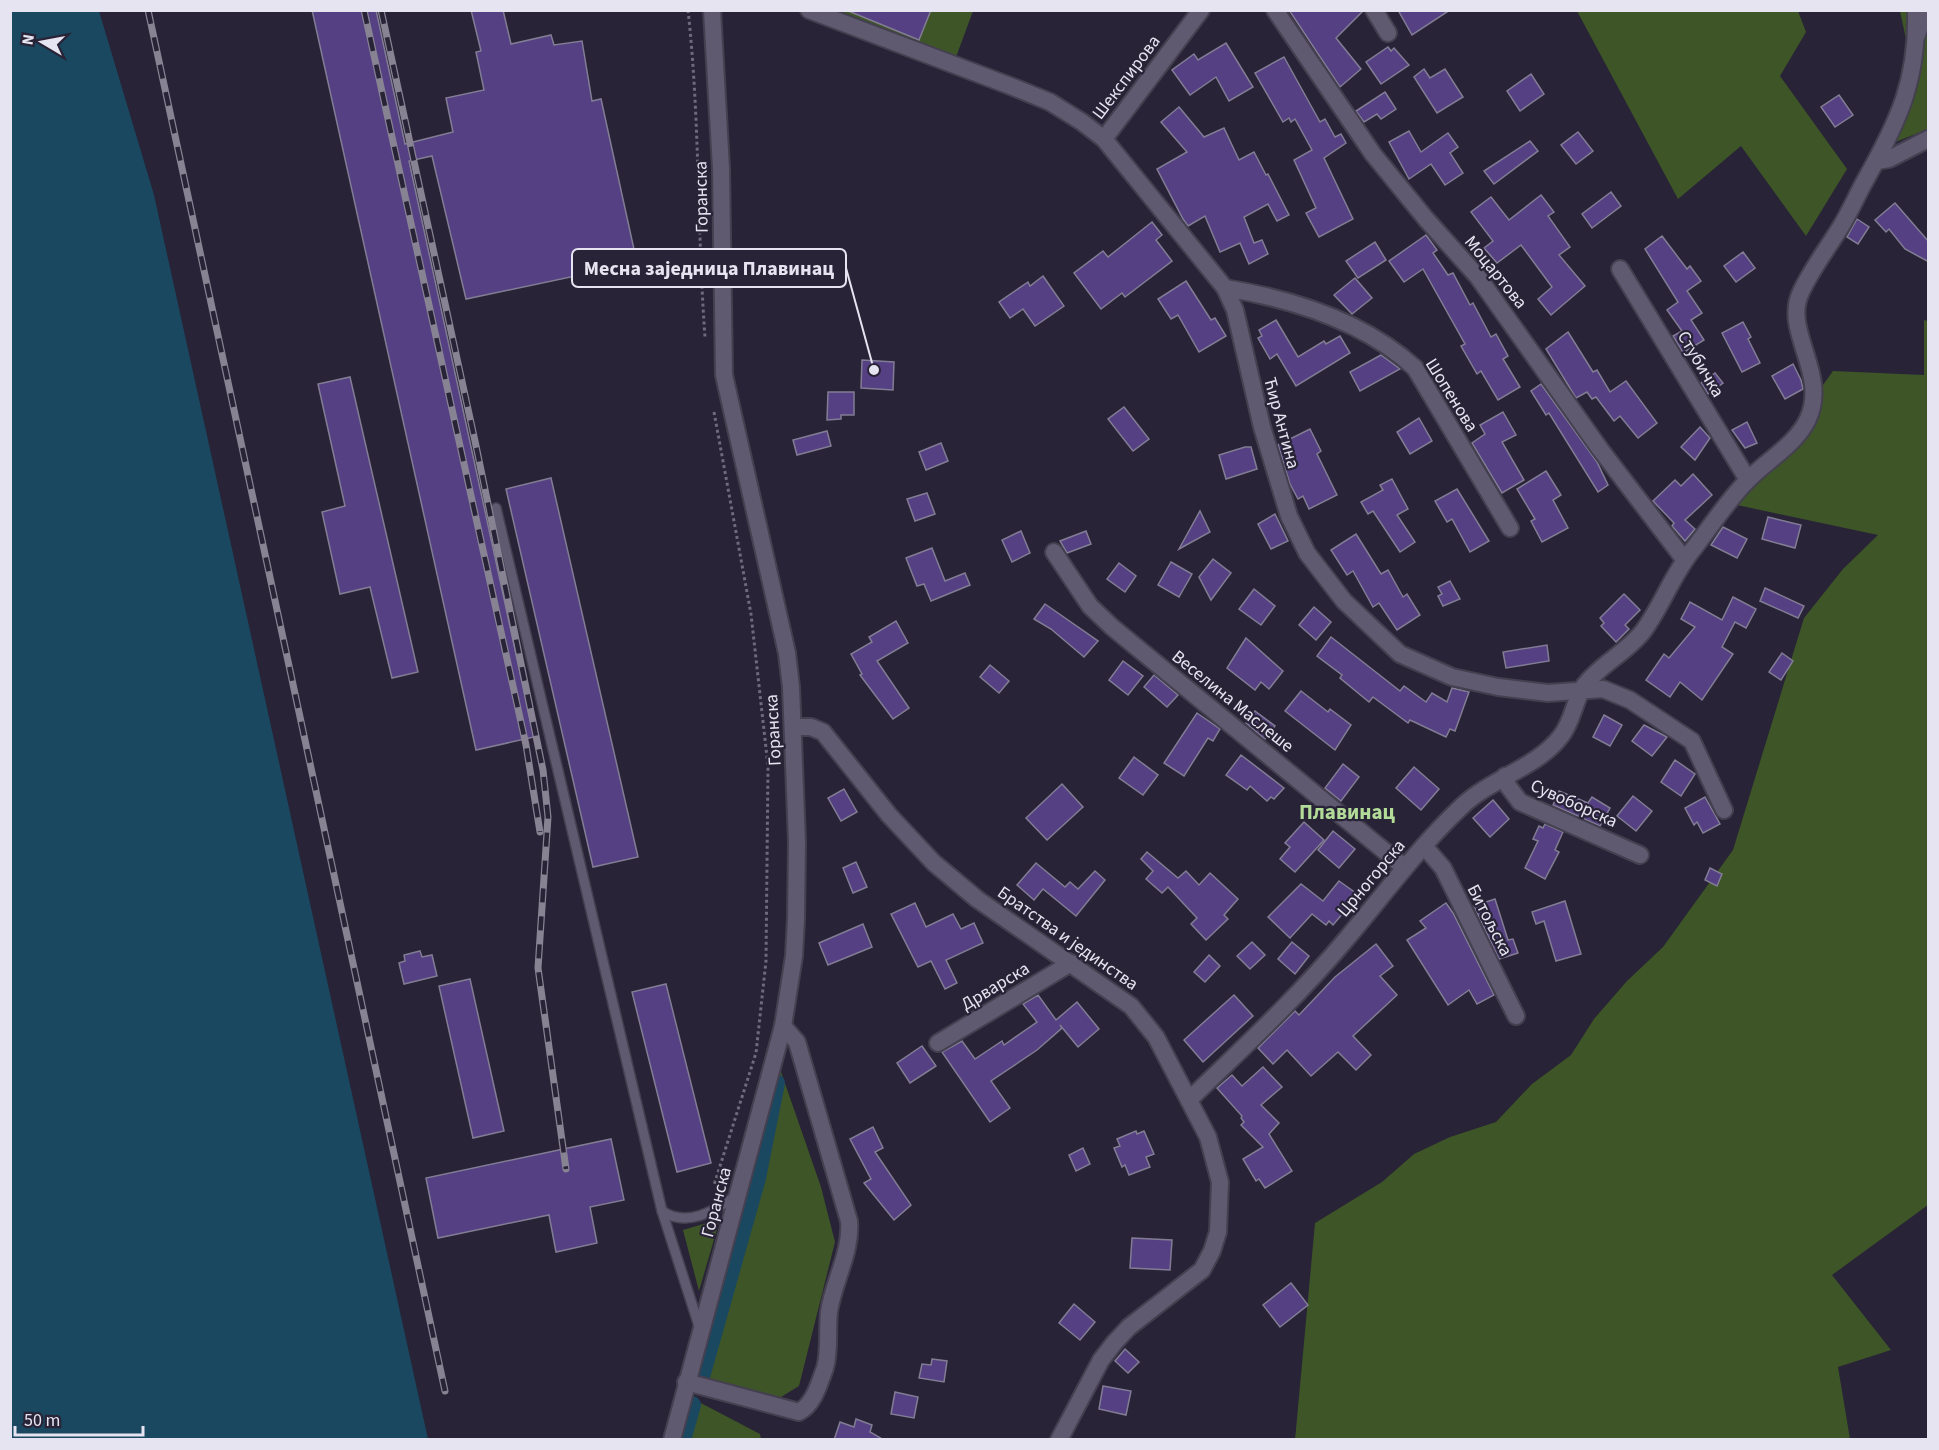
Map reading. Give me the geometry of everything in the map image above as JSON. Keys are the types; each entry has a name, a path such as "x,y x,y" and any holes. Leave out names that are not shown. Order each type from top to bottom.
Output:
{"street":[{"name":"Горанска","path":"672,1440 783,1026 791,981 796,919 793,727 787,653 724,375 721,168 712,10"},
{"name":"Ћир Антина","path":"809,10 1050,102 1104,139 1226,288 1235,310 1262,427 1289,516 1307,553 1344,601 1382,639 1427,668 1475,683 1524,691 1548,693 1581,689 1611,691 1685,734 1698,750 1724,810"},
{"name":"Шекспирова","path":"1104,139 1201,10"},
{"name":"Моцартова","path":"1275,10 1373,154 1426,219 1478,277 1600,449 1684,559"},
{"path":"1374,10 1388,33"},
{"path":"1581,689 1635,641 1646,627 1684,559 1748,480 1785,447 1806,423 1814,387 1810,361 1797,324 1796,306 1801,291 1877,161 1906,99 1917,46 1916,10"},
{"path":"1877,161 1889,159 1929,139"},
{"name":"Стубичка","path":"1620,269 1748,480"},
{"name":"Шопенова","path":"1226,288 1267,295 1322,313 1376,338 1403,357 1415,368 1510,528"},
{"name":"Веселина Маслеше","path":"1053,552 1090,606 1112,627 1404,867"},
{"name":"Црногорска","path":"1190,1100 1347,939 1404,867 1463,805 1505,776 1536,760 1557,741 1574,716 1581,689"},
{"name":"Братства и јединства","path":"793,727 811,727 823,732 889,815 934,863 977,898 1131,1006 1146,1023 1190,1100 1208,1137 1220,1182 1219,1223 1212,1251 1202,1270 1115,1342 1101,1360 1059,1440"},
{"name":"Сувоборска","path":"1505,776 1508,786 1520,802 1640,855"},
{"name":"Битољска","path":"1424,846 1443,868 1516,1016"},
{"name":"Дрварска","path":"938,1043 1071,963"},
{"path":"686,1382 799,1412 806,1408 816,1392 826,1365 829,1313 849,1241 849,1221 797,1042 783,1026"}],"lane":[{"path":"1917,46 1929,14"},
{"path":"496,508 662,1210 700,1330"},
{"path":"662,1210 671,1217 693,1218 713,1211 738,1195"}],"path":[{"path":"688,10 693,56 699,248 705,340"},
{"path":"713,409 751,614 768,766 766,961 756,1053 714,1185"}],"green space":[{"path":"840,11 973,11 956,57"},
{"path":"1577,11 1798,11 1806,32 1780,76 1847,169 1806,236 1741,146 1678,199"},
{"path":"1900,11 1928,11 1928,129 1893,143 1907,44"},
{"path":"1924,320 1928,321 1928,1205 1832,1275 1891,1350 1838,1367 1850,1439 1295,1440 1315,1223 1382,1182 1414,1154 1450,1137 1496,1122 1532,1084 1571,1055 1594,1019 1627,981 1663,947 1733,850 1804,618 1843,569 1878,535 1737,505 1833,371 1924,375"},
{"path":"780,1069 821,1187 835,1242 799,1386 776,1400 701,1376 757,1178"},
{"path":"720,1219 699,1291 683,1230"},
{"path":"697,1401 760,1434 761,1439 687,1439"}],"water":[{"path":"10,11 99,11 154,195 428,1439 11,1439"}],"building":[{"path":"312,10 376,10 405,144 453,132 446,98 484,90 476,52 481,51 471,10 503,10 511,44 551,35 554,45 582,41 592,101 601,99 637,263 466,299 432,156 409,161 534,737 476,750"},
{"path":"846,10 931,10 919,40"},
{"path":"1289,10 1364,10 1336,38 1361,69 1340,87"},
{"path":"1398,10 1450,10 1412,35"},
{"path":"1226,43 1253,87 1229,101 1216,77 1190,95 1172,70 1194,54 1198,60"},
{"path":"1388,47 1391,51 1394,48 1409,65 1381,84 1366,62"},
{"path":"1284,57 1320,122 1325,119 1335,137 1341,134 1346,143 1324,158 1353,219 1319,237 1306,213 1316,208 1294,160 1312,150 1295,119 1291,122 1289,118 1283,122 1255,73"},
{"path":"1424,69 1430,78 1445,69 1463,97 1437,113 1414,77"},
{"path":"1531,74 1544,94 1520,111 1507,91"},
{"path":"1385,92 1396,109 1381,119 1377,114 1364,122 1356,111"},
{"path":"1839,95 1853,115 1835,127 1821,107"},
{"path":"1179,107 1204,137 1224,128 1239,160 1254,152 1289,215 1277,221 1268,204 1244,217 1254,243 1262,240 1268,254 1249,264 1240,243 1220,252 1205,216 1188,226 1157,169 1187,152 1161,122"},
{"path":"1409,131 1421,152 1448,133 1458,147 1450,153 1463,173 1445,185 1431,164 1409,179 1389,142"},
{"path":"1578,132 1593,151 1576,164 1561,145"},
{"path":"1530,141 1538,151 1494,184 1484,171"},
{"path":"1611,192 1621,206 1592,228 1582,214"},
{"path":"1541,195 1554,212 1548,216 1570,247 1559,255 1585,286 1551,315 1538,299 1552,287 1521,245 1497,263 1484,248 1493,241 1471,212 1491,197 1509,220"},
{"path":"1895,203 1929,242 1929,262 1905,249 1889,229 1886,232 1875,220"},
{"path":"1857,219 1869,227 1858,244 1847,237"},
{"path":"1152,222 1162,235 1156,240 1172,261 1125,297 1122,293 1101,309 1074,273 1103,251 1108,257"},
{"path":"1426,235 1437,250 1433,253 1448,275 1453,273 1470,305 1473,303 1491,337 1496,334 1508,356 1503,359 1520,387 1498,400 1481,371 1477,374 1461,346 1465,344 1423,269 1404,282 1389,261"},
{"path":"1662,236 1687,269 1690,266 1701,281 1687,291 1702,313 1691,320 1704,340 1683,353 1673,336 1682,331 1667,310 1678,302 1645,249"},
{"path":"1375,242 1386,260 1358,278 1346,261"},
{"path":"1743,252 1755,268 1736,282 1724,266"},
{"path":"1043,276 1064,306 1035,326 1023,309 1010,318 999,302 1028,282 1030,286"},
{"path":"1355,278 1372,298 1352,314 1334,295"},
{"path":"1186,281 1211,320 1215,318 1226,336 1199,352 1178,315 1171,319 1158,299"},
{"path":"1276,320 1298,357 1324,341 1326,344 1340,336 1350,353 1296,386 1277,354 1270,359 1258,338 1262,336 1259,330"},
{"path":"1743,322 1751,337 1748,339 1760,363 1742,372 1722,333"},
{"path":"1568,332 1593,372 1597,370 1610,392 1626,381 1657,423 1638,438 1620,416 1614,421 1596,397 1592,399 1587,392 1576,398 1546,349"},
{"path":"1381,355 1400,369 1360,391 1350,372"},
{"path":"862,360 894,362 893,390 861,388"},
{"path":"1793,364 1803,389 1785,399 1772,376"},
{"path":"1715,373 1723,383 1708,394 1701,383"},
{"path":"350,377 418,672 392,678 370,587 340,594 322,512 345,506 318,384"},
{"path":"1541,384 1597,462 1608,485 1598,492 1549,413 1546,415 1531,391"},
{"path":"828,392 854,392 854,415 841,415 841,419 827,420"},
{"path":"1124,407 1149,439 1133,451 1108,419"},
{"path":"1503,412 1516,435 1502,442 1524,480 1502,493 1472,443 1485,434 1480,425"},
{"path":"1419,418 1432,441 1410,454 1397,432"},
{"path":"1747,422 1757,443 1745,448 1732,430"},
{"path":"1700,427 1710,438 1695,460 1681,447"},
{"path":"1310,429 1321,451 1317,454 1337,495 1309,509 1303,496 1298,499 1290,484 1278,445"},
{"path":"827,431 831,446 797,455 793,440"},
{"path":"941,443 948,461 926,470 919,452"},
{"path":"1251,447 1257,469 1226,479 1219,455"},
{"path":"1546,471 1561,495 1553,500 1568,528 1542,542 1531,521 1535,519 1517,489"},
{"path":"1693,474 1712,495 1685,520 1695,529 1685,541 1672,526 1674,523 1653,501 1675,480 1681,486"},
{"path":"551,478 638,857 593,867 506,489"},
{"path":"1392,479 1408,509 1397,515 1415,542 1400,552 1373,511 1368,514 1361,502 1383,490 1380,485"},
{"path":"1457,489 1489,541 1470,552 1452,519 1447,522 1435,501"},
{"path":"927,493 935,514 915,521 907,499"},
{"path":"1200,511 1210,532 1179,549"},
{"path":"1275,514 1288,541 1271,549 1258,524"},
{"path":"1768,517 1801,525 1795,548 1762,539"},
{"path":"1723,527 1747,539 1737,558 1711,545"},
{"path":"1021,531 1030,553 1012,562 1002,540"},
{"path":"1086,531 1091,544 1067,553 1060,541"},
{"path":"1356,534 1381,574 1388,570 1403,597 1407,594 1420,615 1397,630 1379,603 1373,607 1353,571 1347,575 1331,550"},
{"path":"932,548 945,581 965,573 970,585 931,601 924,584 917,586 906,558"},
{"path":"1213,559 1231,573 1211,600 1199,577"},
{"path":"1171,562 1192,574 1179,597 1158,585"},
{"path":"1119,563 1136,576 1125,592 1107,579"},
{"path":"1450,581 1460,599 1443,606 1438,596 1442,594 1438,587"},
{"path":"1765,588 1804,606 1798,618 1760,601"},
{"path":"1254,589 1275,606 1261,625 1239,609"},
{"path":"1624,594 1640,610 1625,625 1629,629 1616,642 1601,626 1604,623 1600,618"},
{"path":"1733,597 1756,609 1746,628 1735,622 1722,647 1733,654 1702,700 1680,682 1670,697 1646,680 1664,654 1669,658 1695,627 1681,619 1690,602 1722,620"},
{"path":"1045,604 1098,641 1084,657 1051,629 1034,619"},
{"path":"1314,607 1331,622 1316,640 1299,625"},
{"path":"896,621 908,643 877,661 909,708 893,719 860,675 862,674 851,654 872,642 869,637"},
{"path":"1331,637 1400,691 1404,686 1426,702 1432,693 1447,702 1452,688 1469,692 1455,731 1450,729 1446,737 1410,720 1408,723 1373,697 1369,702 1340,678 1342,675 1317,656"},
{"path":"1246,638 1283,671 1269,689 1261,682 1255,690 1227,668"},
{"path":"1547,645 1549,661 1506,668 1503,652"},
{"path":"1782,653 1793,661 1781,680 1769,672"},
{"path":"1123,661 1143,676 1128,695 1109,680"},
{"path":"990,665 1009,681 999,693 980,677"},
{"path":"1154,675 1178,695 1167,707 1144,687"},
{"path":"1301,691 1328,712 1330,709 1351,725 1335,750 1285,711"},
{"path":"1255,711 1275,726 1265,739 1246,723"},
{"path":"1197,713 1220,729 1213,741 1208,738 1184,776 1164,763"},
{"path":"1604,715 1622,725 1610,746 1593,737"},
{"path":"1644,725 1667,737 1652,756 1632,741"},
{"path":"1241,755 1284,788 1274,799 1271,797 1267,801 1250,786 1247,790 1226,775"},
{"path":"1134,757 1158,775 1143,795 1119,778"},
{"path":"1675,760 1695,774 1681,796 1661,782"},
{"path":"1343,764 1359,777 1341,801 1325,788"},
{"path":"1414,767 1439,789 1421,810 1396,788"},
{"path":"1062,784 1083,807 1047,840 1026,818"},
{"path":"844,789 857,812 841,821 828,798"},
{"path":"1559,791 1588,803 1592,797 1610,808 1600,826 1553,805"},
{"path":"1633,796 1652,811 1636,831 1617,816"},
{"path":"1705,797 1720,824 1703,833 1697,822 1694,825 1685,808"},
{"path":"1493,800 1509,819 1490,837 1473,818"},
{"path":"1304,822 1324,840 1295,872 1280,859 1290,847 1285,843"},
{"path":"1545,824 1563,832 1555,850 1559,852 1545,879 1525,868 1538,841 1533,839 1539,826 1543,828"},
{"path":"1333,831 1355,849 1339,868 1318,850"},
{"path":"1147,852 1178,878 1186,871 1199,885 1210,873 1238,899 1224,915 1228,919 1206,940 1191,924 1197,918 1168,887 1162,893 1146,879 1153,871 1141,859"},
{"path":"856,862 867,887 853,893 843,868"},
{"path":"1036,863 1065,887 1070,882 1078,889 1095,871 1105,880 1076,916 1043,889 1034,900 1017,885"},
{"path":"1710,868 1722,874 1717,886 1705,880"},
{"path":"1339,881 1360,896 1347,914 1344,912 1333,925 1329,921 1326,925 1312,914 1290,938 1268,917 1301,884 1323,901"},
{"path":"1495,899 1508,940 1513,939 1518,953 1499,959 1474,906"},
{"path":"1565,901 1581,954 1556,961 1544,921 1536,924 1532,912"},
{"path":"915,903 926,927 953,914 961,929 974,923 983,943 946,960 957,983 945,989 931,961 918,967 891,914"},
{"path":"1446,903 1494,995 1477,1004 1469,990 1448,1005 1407,940 1426,928 1420,921"},
{"path":"863,924 872,947 828,965 819,943"},
{"path":"1252,942 1265,955 1250,969 1237,956"},
{"path":"1292,942 1309,956 1295,974 1278,959"},
{"path":"1376,944 1393,966 1380,976 1397,995 1353,1036 1371,1055 1356,1070 1338,1052 1311,1076 1287,1050 1273,1064 1258,1048 1295,1011 1299,1015 1335,977"},
{"path":"420,951 422,957 432,955 437,976 404,984 399,963 405,961 404,955"},
{"path":"1209,955 1220,966 1205,982 1194,972"},
{"path":"470,979 504,1131 473,1138 439,986"},
{"path":"666,984 711,1163 677,1172 632,992"},
{"path":"1038,995 1056,1020 1077,1002 1099,1029 1078,1047 1060,1025 1062,1028 1037,1050 991,1081 1010,1108 990,1122 942,1052 962,1041 975,1059 1002,1041 1004,1045 1037,1022 1023,1004"},
{"path":"1234,995 1253,1016 1203,1062 1184,1040"},
{"path":"922,1046 936,1066 910,1083 897,1063"},
{"path":"1263,1067 1282,1087 1261,1105 1279,1123 1269,1134 1292,1171 1265,1188 1259,1179 1256,1181 1243,1159 1263,1147 1241,1125 1244,1122 1242,1116 1217,1088 1232,1075 1242,1086"},
{"path":"873,1127 883,1148 875,1152 911,1205 894,1220 864,1183 871,1179 850,1139"},
{"path":"1136,1131 1137,1134 1144,1131 1154,1154 1146,1157 1150,1167 1129,1175 1125,1165 1122,1167 1114,1148 1120,1146 1117,1139"},
{"path":"611,1139 624,1200 590,1207 597,1243 556,1252 549,1215 438,1238 426,1178"},
{"path":"1083,1148 1090,1164 1076,1171 1069,1155"},
{"path":"1132,1238 1172,1240 1170,1270 1130,1268"},
{"path":"1291,1283 1308,1305 1280,1327 1263,1305"},
{"path":"1074,1304 1095,1322 1080,1340 1059,1323"},
{"path":"1125,1349 1139,1362 1128,1373 1115,1361"},
{"path":"932,1359 947,1361 944,1382 919,1378 922,1364 931,1365"},
{"path":"1103,1386 1131,1391 1126,1415 1099,1409"},
{"path":"895,1392 918,1397 914,1418 891,1414"},
{"path":"856,1419 872,1425 870,1432 884,1440 834,1440 840,1422 854,1427"}],"waterway":[{"path":"700,1380 757,1178 776,1083"},
{"path":"682,1440 692,1405"}],"railway":[{"path":"148,10 445,1391"},
{"path":"364,10 526,745 540,832"},
{"path":"381,10 475,441 543,770 548,817 538,968 566,1169"}],"place":[{"name":"Месна заједница Плавинац","path":"874,370"}],"district":[{"name":"Плавинац","path":"1347,812"}]}
